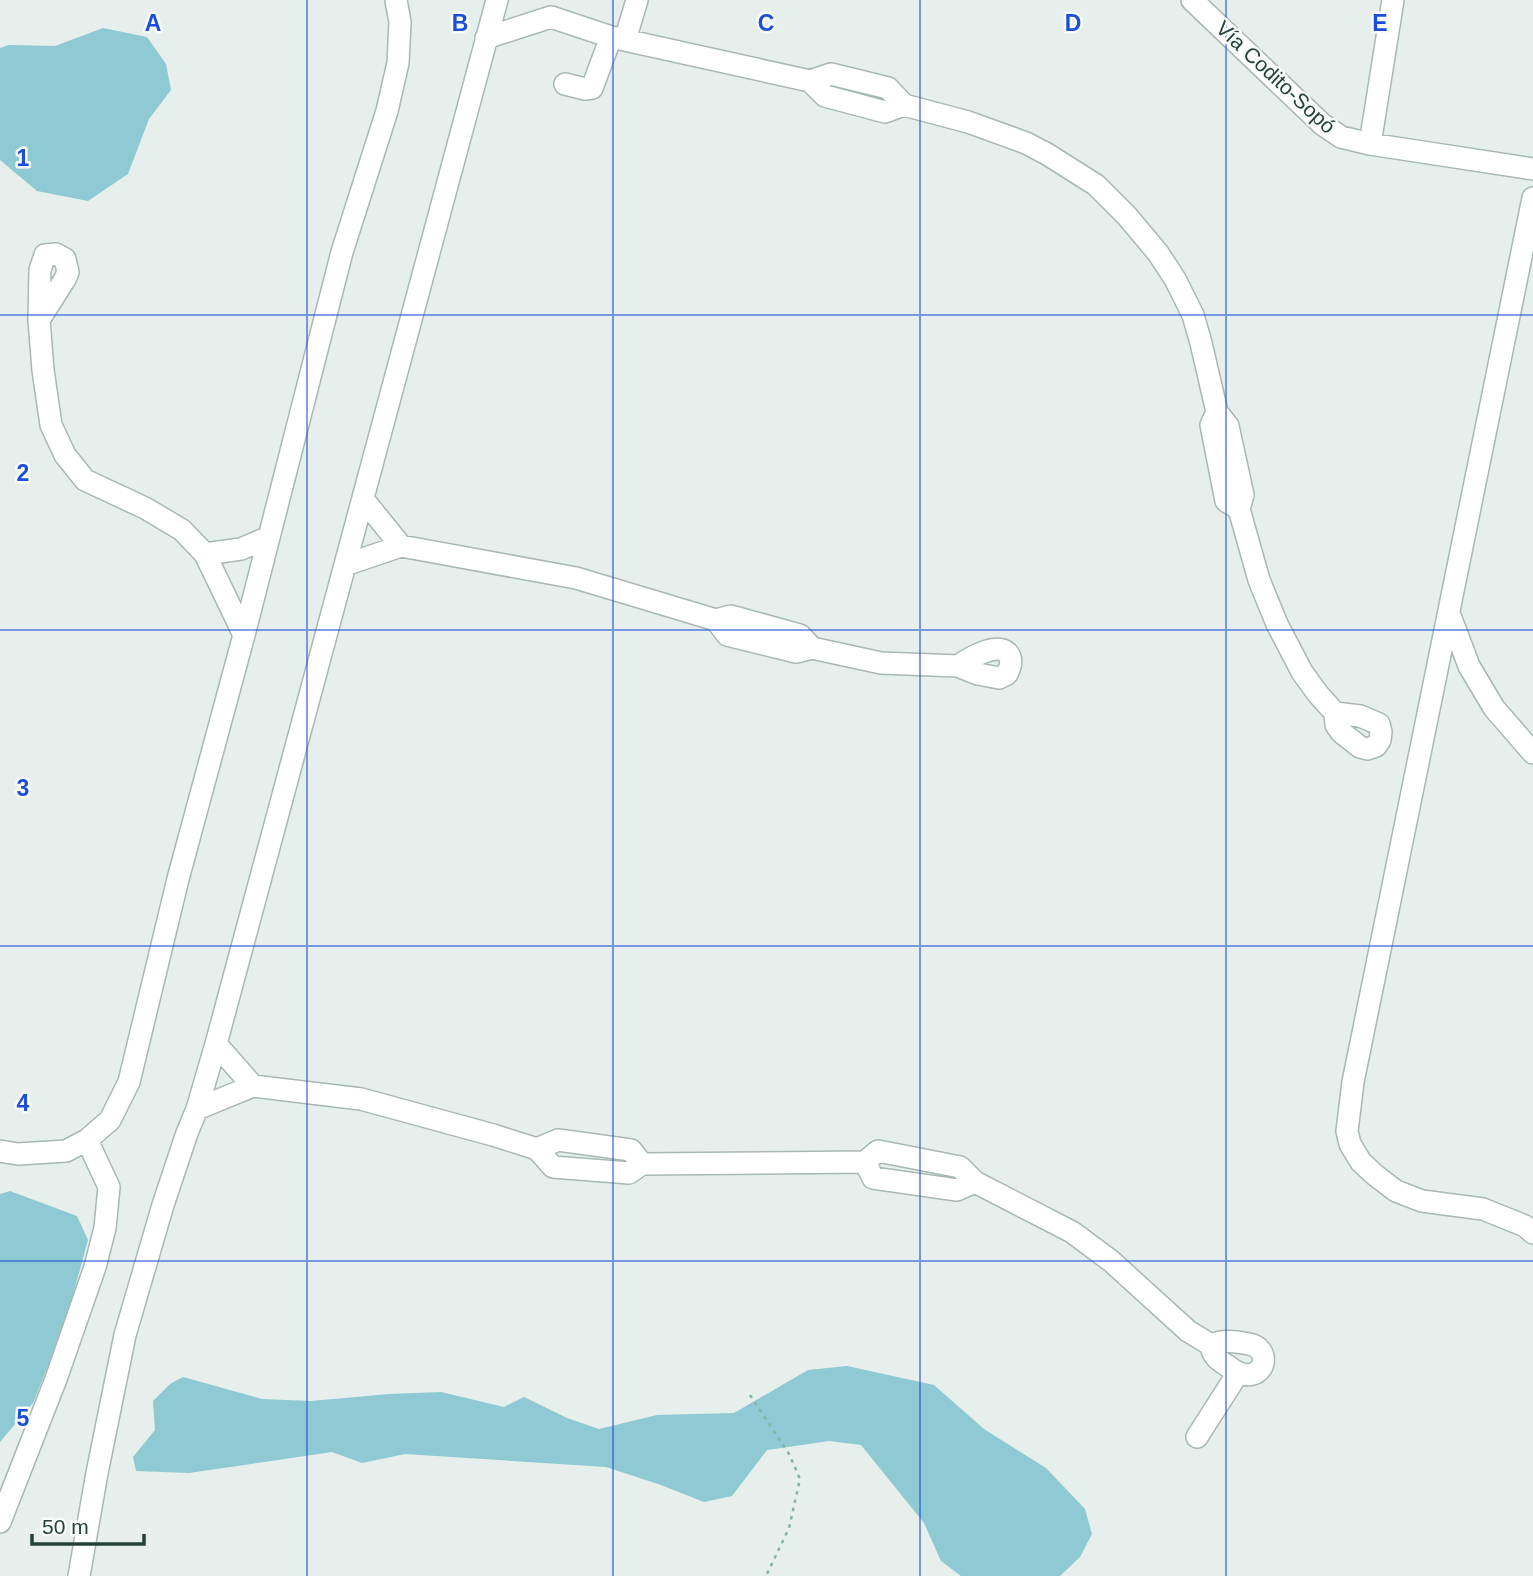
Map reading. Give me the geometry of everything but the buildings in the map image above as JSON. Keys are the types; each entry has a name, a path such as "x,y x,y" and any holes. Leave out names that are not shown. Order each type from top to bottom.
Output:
{"street":[{"path":"0,1151 18,1154 65,1151 87,1140 110,1120 129,1082 178,879 244,635 342,252 393,87 398,62 400,22 396,0"},
{"path":"79,1576 125,1335 163,1205 197,1109 216,1044 496,0"},
{"path":"565,84 584,89 592,88 637,0"},
{"name":"Vía Codito-Sopó","path":"1192,0 1322,124 1341,137 1370,144 1533,169"},
{"path":"1370,144 1393,0"},
{"path":"486,38 545,9 618,38 810,80 825,96 885,112 904,105 968,122 1026,143 1096,185 1158,253 1193,315 1217,412 1228,426 1243,495 1239,509 1259,580 1277,624 1302,672 1335,713"},
{"path":"1533,198 1353,1082 1347,1130 1350,1144 1361,1162 1396,1191 1422,1201 1483,1209 1525,1226 1533,1233"},
{"path":"39,320 51,425 65,455 85,480 145,508 182,530 205,554 244,635"},
{"path":"363,499 401,546"},
{"path":"205,554 241,550 269,537"},
{"path":"345,565 401,546 576,578 716,620 727,635 796,652 812,648 881,663 958,666"},
{"path":"1449,611 1469,666 1494,708 1533,753"},
{"path":"216,1044 253,1086"},
{"path":"197,1109 253,1086 362,1099 537,1149 553,1167 629,1173 642,1164 865,1162 878,1152 960,1167 975,1182 1072,1232 1111,1261 1188,1331 1210,1345 1215,1358 1238,1373 1254,1375 1263,1364 1261,1351 1257,1347 1233,1341 1210,1345"},
{"path":"0,1522 56,1379 95,1267 105,1228 109,1187 87,1140"},
{"path":"1197,1437 1238,1373"}],"path":[{"path":"750,1395 789,1454 800,1479 789,1528 766,1576"}],"water":[{"path":"103,28 147,37 166,64 171,90 149,119 128,174 88,201 37,191 0,160 0,48 9,45 55,46"},
{"path":"10,1191 77,1216 88,1240 65,1324 33,1403 0,1442 0,1194"},
{"path":"847,1366 934,1385 984,1429 1046,1468 1085,1509 1092,1534 1080,1557 1060,1576 961,1576 941,1561 924,1523 861,1445 829,1441 767,1450 732,1496 704,1502 606,1467 405,1454 362,1463 332,1452 189,1473 136,1471 133,1457 155,1430 153,1401 170,1384 183,1377 262,1399 311,1401 441,1392 504,1407 524,1397 567,1418 599,1429 657,1415 734,1413 808,1370"}]}
